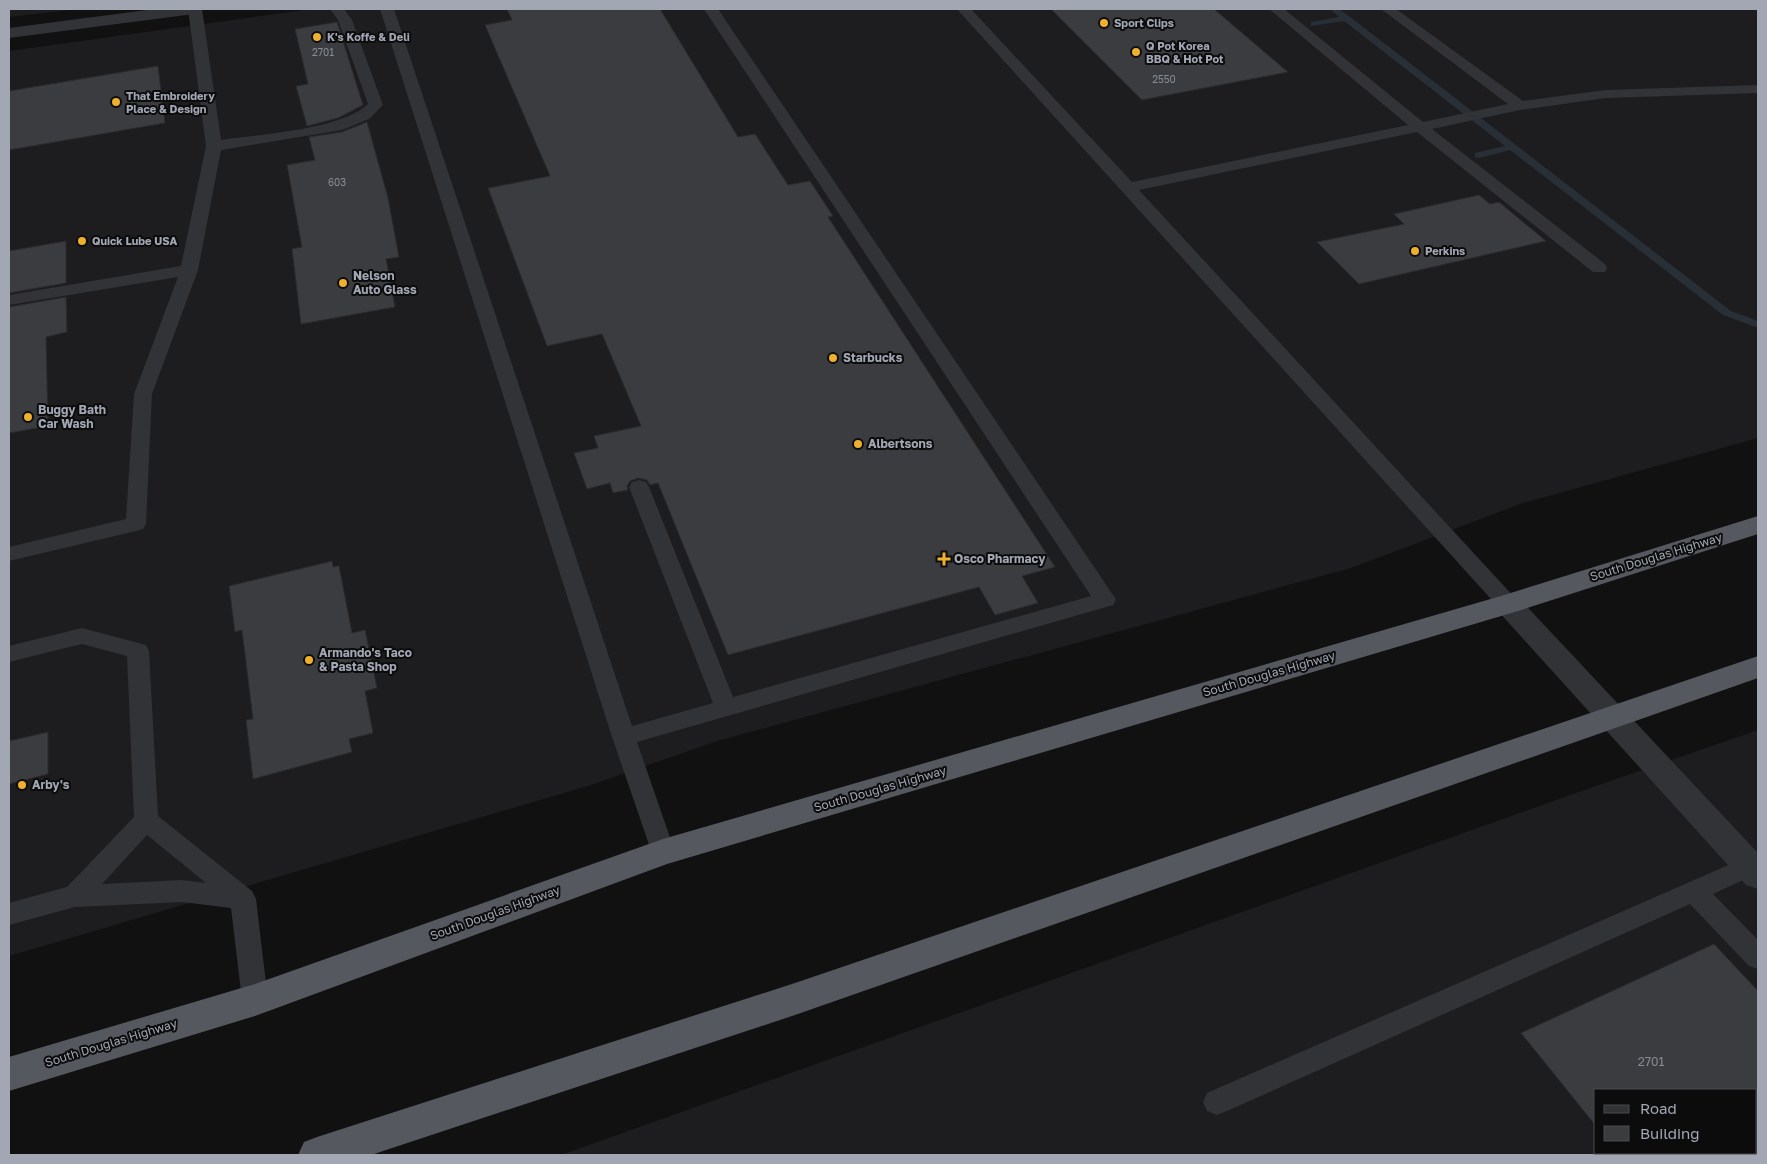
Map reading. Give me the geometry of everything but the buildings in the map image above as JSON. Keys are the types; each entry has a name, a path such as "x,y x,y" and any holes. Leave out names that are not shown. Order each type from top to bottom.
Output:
{"highway":[{"name":"South Douglas Highway","path":"9,1074 255,1000 663,852 1508,604 1758,525"},
{"path":"317,1155 795,999 1758,667"}],"street":[{"path":"9,33 194,9"},
{"path":"1508,604 1754,870"}],"lane":[{"path":"9,554 136,524 144,394 189,270 214,146 194,9"},
{"path":"214,146 337,127 364,116 376,105 345,20 337,9"},
{"path":"387,9 663,852"},
{"path":"624,737 1105,600 711,9"},
{"path":"964,9 1508,604"},
{"path":"1276,9 1599,268"},
{"path":"1388,9 1520,106"},
{"path":"1128,188 1520,106 1606,94 1758,89"},
{"path":"9,300 189,270"},
{"path":"639,487 726,707"},
{"path":"9,654 82,636 138,651 146,820 75,896"},
{"path":"146,820 243,900 255,1000"},
{"path":"1217,1102 1694,891 1754,870"},
{"path":"9,914 75,896 182,891 243,900"},
{"path":"1694,891 1758,958"}],"shaded area":[{"path":"9,9 77,9 9,17"},
{"path":"312,9 1758,9 1758,438 1523,503 1351,568 717,741 591,785 9,956 9,51"},
{"path":"1758,730 1758,1155 561,1155 1570,795"}],"waterway":[{"path":"1334,9 1346,18"},
{"path":"1314,24 1346,18"},
{"path":"1346,18 1727,313 1758,325"},
{"path":"1479,155 1512,147"}],"place":[{"name":"Sport Clips","path":"1104,23"},
{"name":"K's Koffe & Deli","path":"317,37"},
{"name":"Q Pot Korea BBQ & Hot Pot","path":"1136,52"},
{"name":"That Embroidery Place & Design","path":"116,102"},
{"name":"Quick Lube USA","path":"82,241"},
{"name":"Perkins","path":"1415,251"},
{"name":"Nelson Auto Glass","path":"343,283"},
{"name":"Starbucks","path":"833,358"},
{"name":"Buggy Bath Car Wash","path":"28,417"},
{"name":"Albertsons","path":"858,444"},
{"name":"Osco Pharmacy","path":"944,559"},
{"name":"Armando's Taco & Pasta Shop","path":"309,660"},
{"name":"Arby's","path":"22,785"}]}
